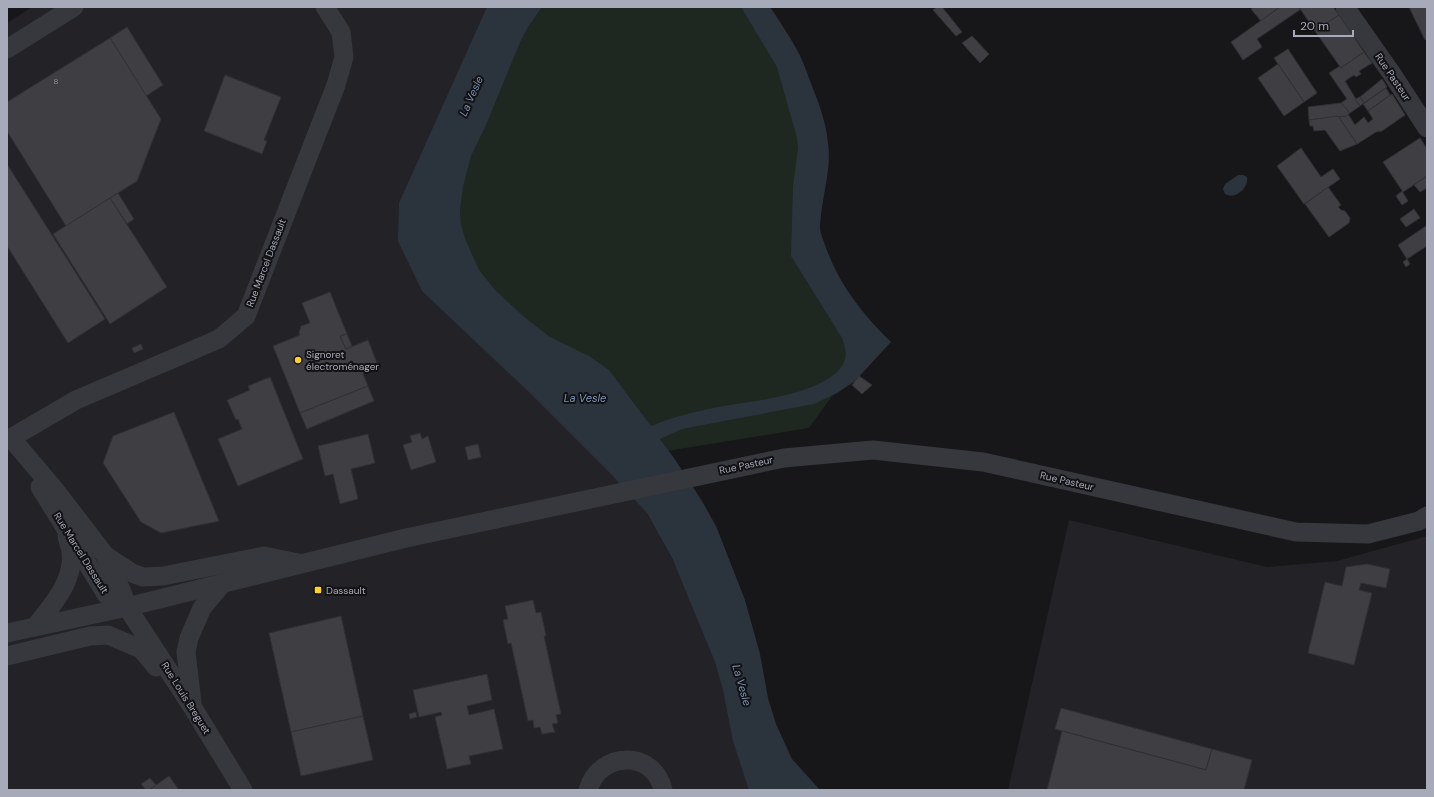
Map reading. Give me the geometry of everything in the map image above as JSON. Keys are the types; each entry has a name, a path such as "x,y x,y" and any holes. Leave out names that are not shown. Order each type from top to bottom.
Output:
{"street":[{"path":"7,49 74,7"},
{"name":"Rue Marcel Dassault","path":"9,435 76,400 219,339 246,316 336,85 344,57 341,32 325,7"},
{"name":"Rue Pasteur","path":"1344,7 1392,74 1427,128"},
{"name":"Rue Marcel Dassault","path":"9,435 106,594 112,600 127,607"},
{"name":"Rue Marcel Dassault","path":"9,435 56,490 105,555 122,592 127,607"},
{"name":"Rue Pasteur","path":"8,633 127,607 406,538 601,496 784,458 874,450 983,462 1296,532 1368,534 1419,521 1427,516"},
{"path":"34,627 52,606 65,585 70,570 71,552 65,528"},
{"path":"105,555 132,573 143,577 163,576 264,556 304,564"},
{"path":"193,708 186,652 189,638 202,608 223,583"},
{"name":"Rue Louis Breguet","path":"127,607 193,708 243,790"},
{"path":"7,656 90,636 108,635 141,649 152,660 172,689 193,708"},
{"path":"588,790 590,782 597,771 608,764 620,760 633,760 645,765 655,773 662,784 663,790"}],"shaded area":[{"path":"32,7 513,7 618,459 797,790 7,790 7,23"},
{"path":"513,7 751,7 785,54 816,186 811,252 862,355 809,428 618,459 409,222"},
{"path":"1069,520 1267,567 1337,561 1427,536 1427,790 1008,790"}],"water":[{"name":"La Vesle","path":"487,7 542,7 521,40 486,125 471,156 463,187 460,210 461,225 466,241 479,270 495,290 523,316 550,337 589,356 609,370 651,426 693,412 768,399 804,390 821,383 834,375 845,361 846,351 842,338 791,256 793,186 798,148 797,138 777,67 741,7 770,7 802,60 821,111 828,143 829,164 820,232 830,259 844,285 870,320 891,342 855,381 837,393 814,404 682,429 660,439 702,501 716,526 745,600 760,654 768,698 776,724 792,759 820,790 749,790 733,741 723,690 715,662 673,560 647,513 609,472 531,394 422,291 398,241 399,203"},
{"path":"1238,175 1247,177 1244,189 1237,194 1225,194 1223,189 1225,184"}],"building":[{"path":"937,7 942,7 962,32 956,36 933,10"},
{"path":"1254,7 1280,7 1261,21 1251,9"},
{"path":"1280,7 1299,7 1301,9 1257,39 1262,47 1243,60 1231,42"},
{"path":"1299,7 1333,7 1339,15 1315,31"},
{"path":"1409,7 1427,7 1427,39 1425,40"},
{"path":"1339,15 1364,52 1341,68 1315,31"},
{"path":"127,27 163,85 146,96 110,38"},
{"path":"972,36 989,54 980,63 962,43"},
{"path":"110,38 161,119 137,181 66,226 7,131 7,102"},
{"path":"1288,49 1317,93 1304,102 1274,58"},
{"path":"1364,52 1372,63 1359,71 1361,74 1356,77 1354,75 1345,81 1360,106 1350,113 1341,103 1347,99 1329,73 1340,66 1341,68"},
{"path":"1278,64 1304,102 1284,116 1258,78"},
{"path":"225,75 281,97 264,140 267,141 262,154 204,131"},
{"path":"1382,79 1387,87 1364,103 1360,97"},
{"path":"1386,88 1390,95 1368,111 1363,104"},
{"path":"1392,94 1405,115 1382,131 1376,132 1357,144 1338,116 1346,116 1348,114 1355,125 1364,117 1368,123 1373,119 1368,111"},
{"path":"1360,97 1364,103 1360,106 1355,99"},
{"path":"1341,103 1350,113 1346,116 1309,120 1308,107"},
{"path":"1338,116 1357,144 1340,151 1325,130 1314,131 1313,126 1310,126 1309,120"},
{"path":"1420,138 1427,149 1427,176 1403,192 1383,162"},
{"path":"1301,148 1321,177 1333,169 1340,179 1304,204 1277,166"},
{"path":"7,164 105,319 68,343 7,246"},
{"path":"1427,176 1427,188 1420,192 1414,185"},
{"path":"1328,187 1341,205 1338,207 1345,211 1350,218 1349,223 1329,237 1305,204"},
{"path":"1402,191 1408,201 1402,205 1396,196"},
{"path":"118,193 134,219 127,224 110,198"},
{"path":"110,198 167,287 110,324 53,234"},
{"path":"1414,209 1420,218 1406,227 1400,219"},
{"path":"1426,226 1427,246 1407,259 1398,245"},
{"path":"1407,259 1410,264 1406,267 1403,262"},
{"path":"330,292 347,334 340,336 346,349 368,340 379,368 363,374 368,386 300,413 273,346 300,335 299,333 301,326 310,323 302,303"},
{"path":"347,334 352,346 346,349 340,336"},
{"path":"141,344 143,349 134,353 132,348"},
{"path":"859,376 872,385 862,394 852,385"},
{"path":"270,377 303,459 238,486 218,439 242,429 227,400 250,390 248,386"},
{"path":"368,386 374,401 307,429 300,413"},
{"path":"174,412 219,521 161,533 141,522 103,463 113,436"},
{"path":"420,433 422,439 428,436 436,462 411,470 403,445 412,442 410,436"},
{"path":"368,434 375,463 351,469 358,499 340,504 333,474 325,476 318,446"},
{"path":"478,444 481,457 468,460 465,447"},
{"path":"1367,564 1390,569 1386,588 1361,583 1359,590 1372,593 1354,665 1308,653 1325,582 1342,586 1346,567"},
{"path":"533,600 536,613 541,612 546,636 544,636 561,714 556,715 558,723 552,724 555,732 542,734 540,727 534,728 533,720 528,721 511,643 508,644 503,620 508,619 505,606"},
{"path":"341,616 363,716 291,732 269,633"},
{"path":"487,674 492,700 467,706 469,715 494,709 503,749 469,756 471,764 447,769 435,717 442,715 441,712 419,717 413,690"},
{"path":"1061,708 1212,749 1206,770 1055,729"},
{"path":"416,712 417,717 410,719 409,714"},
{"path":"363,716 373,760 301,776 291,732"},
{"path":"1062,731 1206,770 1212,749 1252,760 1244,790 1047,790"},
{"path":"169,776 179,790 149,790 156,785"},
{"path":"150,778 156,785 149,790 146,790 141,784"}],"place":[{"name":"Signoret électroménager","path":"298,360"},
{"name":"Dassault","path":"318,590"}]}
